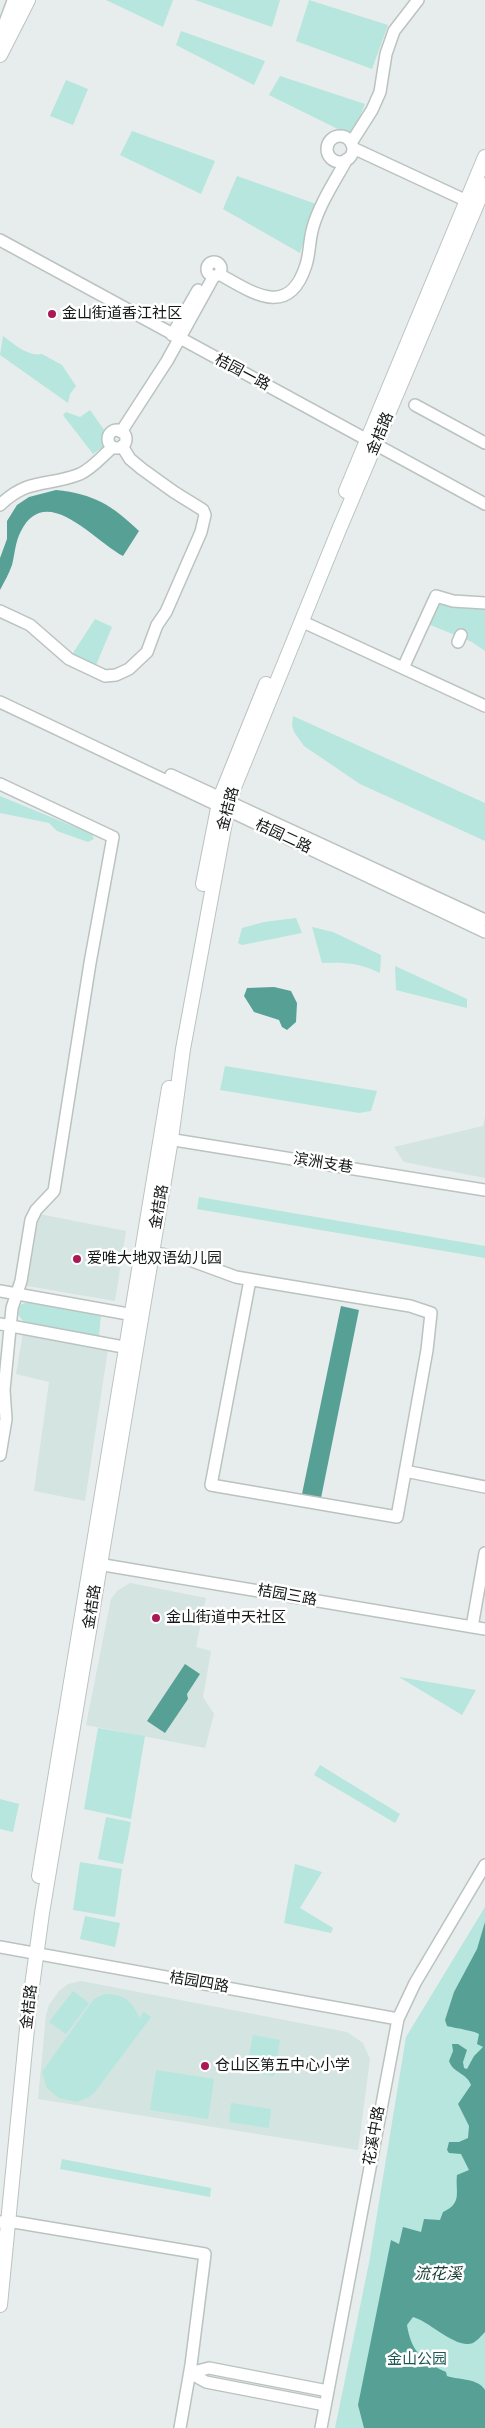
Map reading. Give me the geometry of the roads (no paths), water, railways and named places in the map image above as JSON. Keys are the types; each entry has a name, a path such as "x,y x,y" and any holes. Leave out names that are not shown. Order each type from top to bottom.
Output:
{"highway":[{"path":"0,13 8,0"},
{"path":"0,43 16,0"}],"main road":[{"path":"0,55 28,0"},
{"path":"224,804 372,442 485,157"},
{"name":"金桔路","path":"0,2305 4,2222 32,1953 136,1316 224,804 301,621 372,442 485,185"},
{"path":"0,2208 20,2006 32,1953"}],"street":[{"path":"0,505 13,494 30,485 69,478 82,473 126,439 121,432 214,274 267,298 280,298 290,293 306,268 311,234 320,209 380,92 386,54 394,31 418,0"},
{"path":"347,159 335,161 328,156 327,147 330,140 338,136 346,138 352,145 467,201"},
{"name":"桔园一路","path":"0,240 485,504"},
{"path":"415,405 485,443"},
{"path":"0,611 36,629 69,659 105,676 116,675 129,669 147,652 157,625 166,612 201,532 205,515 202,510 142,469 118,446"},
{"path":"403,668 436,596 453,601 485,603"},
{"path":"301,621 485,706"},
{"name":"桔园二路","path":"0,694 485,932"},
{"name":"桔园二路","path":"0,702 485,920"},
{"path":"0,784 113,837 90,963 54,1191 36,1210 31,1220 18,1294 6,1325 4,1390 6,1419 0,1455"},
{"name":"滨洲支巷","path":"166,1138 485,1190"},
{"path":"147,1251 187,1259 250,1280 398,1304 430,1313 427,1350 397,1517 212,1485 250,1280"},
{"path":"0,1291 136,1316"},
{"path":"6,1325 131,1348"},
{"path":"405,1471 485,1486"},
{"path":"472,1627 485,1553"},
{"name":"桔园三路","path":"95,1564 485,1629"},
{"name":"花溪中路","path":"321,2428 398,2019 415,1983 485,1865"},
{"name":"桔园四路","path":"0,1947 398,2019"},
{"path":"4,2222 205,2254 190,2373 180,2428"},
{"path":"190,2373 208,2368 328,2391"},
{"path":"190,2373 206,2382 325,2405"}],"water":[{"path":"56,490 81,494 102,502 120,514 139,531 123,556 70,519 56,513 43,512 31,517 19,535 12,565 0,590 0,558 7,539 7,521 17,505 29,497"},
{"path":"274,987 291,991 297,1003 296,1022 287,1030 282,1027 279,1020 254,1012 244,996 247,988"},
{"path":"341,1306 359,1310 321,1498 302,1494"},
{"path":"185,1664 200,1674 187,1694 188,1699 165,1733 147,1721"},
{"name":"流花溪","path":"485,1922 485,2332 475,2342 466,2344 451,2339 413,2317 407,2325 411,2342 419,2354 430,2364 446,2372 447,2376 473,2381 482,2386 485,2390 485,2428 364,2428 358,2405 391,2240 399,2244 403,2227 421,2232 424,2219 440,2220 443,2212 449,2209 456,2201 457,2175 469,2170 461,2154 449,2153 447,2150 449,2142 459,2142 468,2138 469,2126 458,2104 471,2085 449,2061 453,2051 452,2044 458,2044 467,2050 463,2062 464,2068 467,2069 474,2056 483,2047 477,2044 479,2034 447,2026 445,2020 454,1992 477,1949"}],"place":[{"name":"金山街道香江社区","path":"52,314"},
{"name":"爱唯大地双语幼儿园","path":"77,1259"},
{"name":"金山街道中天社区","path":"156,1618"},
{"name":"仓山区第五中心小学","path":"205,2066"}],"park label":[{"name":"金山公园","path":"417,2360"}]}
